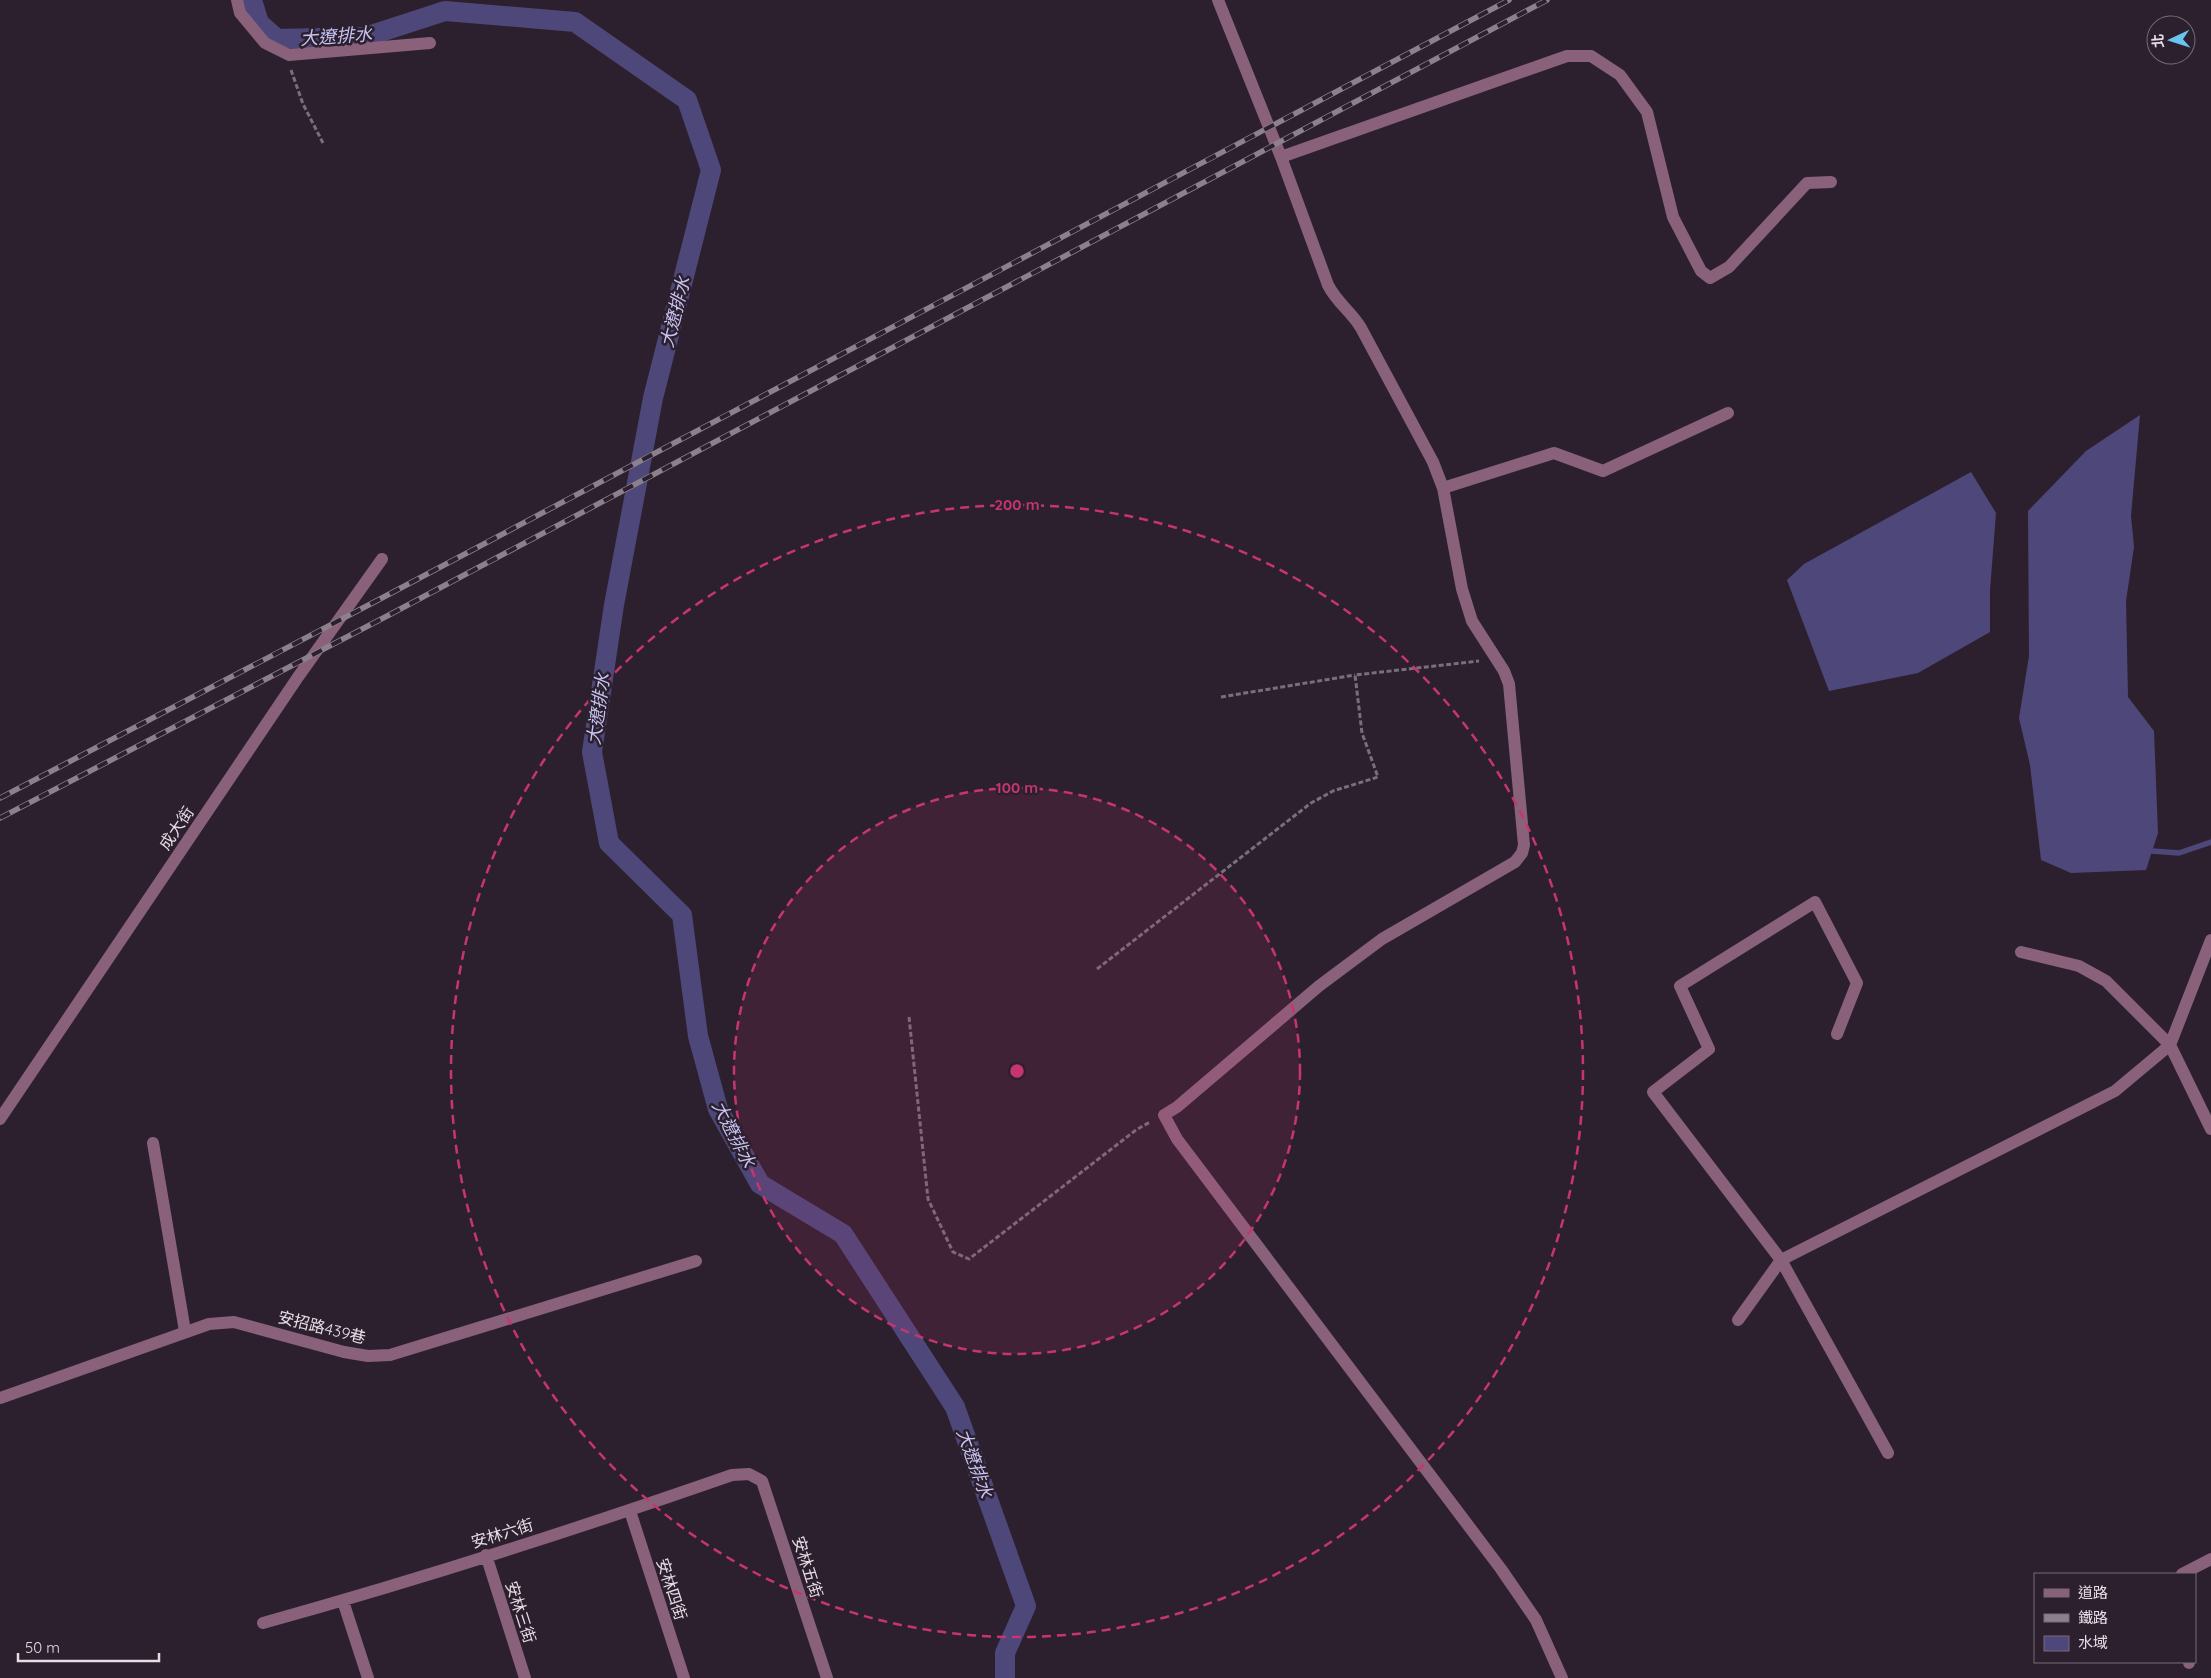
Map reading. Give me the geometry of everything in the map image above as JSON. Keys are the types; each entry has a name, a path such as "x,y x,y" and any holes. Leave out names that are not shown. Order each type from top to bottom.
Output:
{"street":[{"path":"237,0 240,13 265,43 289,55 430,43"},
{"path":"1218,0 1281,157 1328,285 1337,302 1353,315 1361,328 1433,462 1442,488 1462,589 1472,621 1504,671 1509,684 1524,845 1522,853 1515,862 1382,939 1319,986 1177,1107 1164,1115 1177,1139 1501,1569 1536,1620 1562,1678"},
{"path":"1281,157 1567,56 1591,56 1620,76 1647,112 1673,217 1701,271 1710,278 1729,267 1807,183 1830,182"},
{"path":"1442,488 1554,453 1603,471 1728,413"},
{"name":"成大街","path":"0,1119 298,677 382,558"},
{"path":"1837,1034 1857,983 1815,902 1680,986 1709,1049 1653,1092 1781,1260 1888,1453"},
{"path":"1738,1320 1781,1260 2115,1091 2170,1045 2210,946"},
{"path":"2021,952 2079,966 2106,981 2170,1045 2211,1129"},
{"path":"153,1143 185,1331"},
{"name":"安招路439巷","path":"0,1398 209,1324 234,1322 344,1352 368,1356 390,1355 696,1261"},
{"name":"安林六街","path":"263,1623 343,1601 630,1511 732,1475 749,1474"},
{"name":"安林五街","path":"749,1474 762,1481 827,1678"},
{"name":"安林四街","path":"630,1511 684,1678"},
{"name":"安林三街","path":"486,1555 525,1678"},
{"path":"2184,1573 2211,1559"},
{"path":"343,1601 368,1678"}],"path":[{"path":"289,55 291,74 303,104 323,142"},
{"path":"1221,697 1355,675 1495,659"},
{"path":"1097,969 1310,804 1333,791 1378,778 1362,733 1355,675"},
{"path":"910,1017 928,1199 953,1252 969,1259 1136,1130 1164,1115"}],"water":[{"path":"2140,415 2131,516 2134,547 2126,601 2128,697 2154,731 2158,833 2146,870 2071,873 2041,860 2030,765 2019,718 2029,656 2028,511 2086,451"},
{"path":"1971,472 1996,513 1990,590 1990,632 1918,673 1829,691 1787,580 1804,564"}],"waterway":[{"name":"大遼排水","path":"252,0 259,23 277,39 365,37 445,11 575,22 687,100 711,170 653,398 614,605 592,752 609,843 682,915 698,1036 718,1109 760,1184 843,1234 955,1407 1026,1606 1005,1653 1005,1678"},
{"path":"2152,851 2179,853 2211,842"}],"railway":[{"path":"0,798 380,599 1509,0"},
{"path":"0,818 389,615 1547,0"}]}
